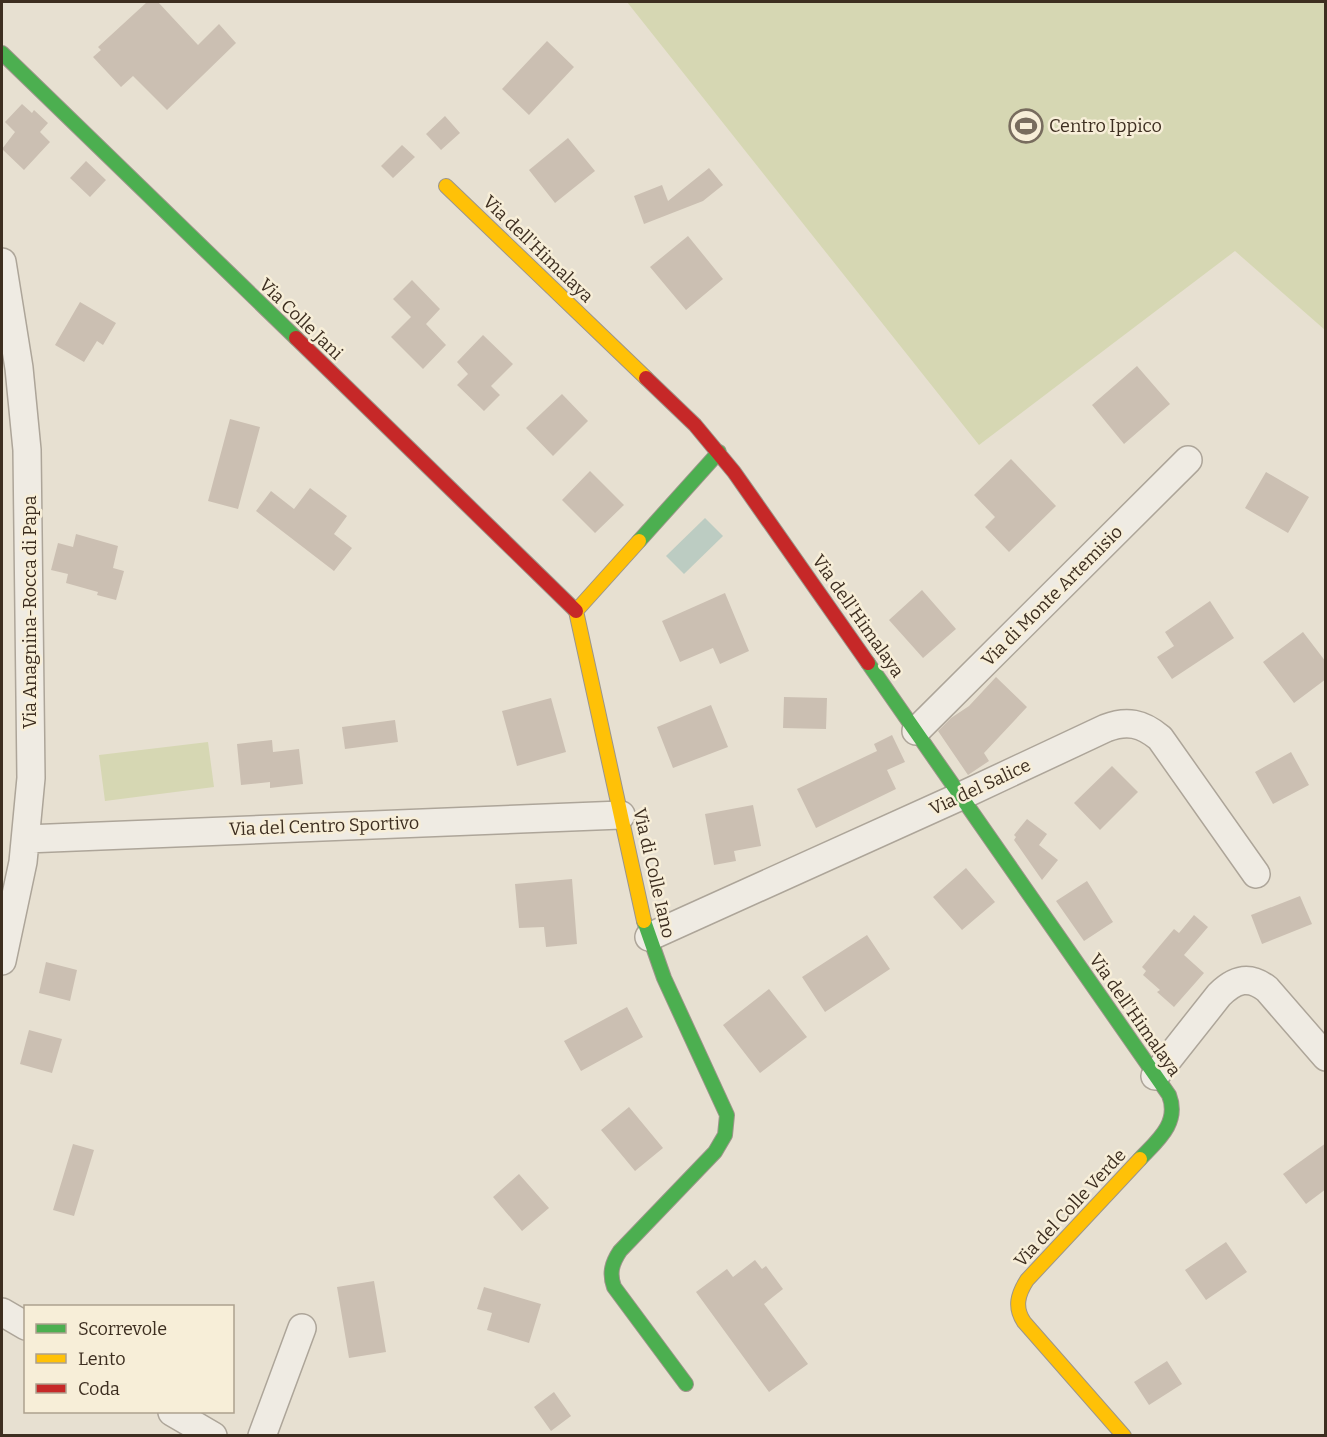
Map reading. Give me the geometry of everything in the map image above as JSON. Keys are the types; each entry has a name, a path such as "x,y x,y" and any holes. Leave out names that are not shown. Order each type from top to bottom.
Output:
{"street":[{"name":"Via Colle Jani","path":"2,53 576,611"},
{"name":"Via dell'Himalaya","path":"446,186 695,425 719,452 759,505 1155,1076 1171,1100 1173,1112 1171,1119"},
{"name":"Via Anagnina-Rocca di Papa","path":"2,262 19,368 29,475 31,778 26,839 19,885 2,961"},
{"path":"576,611 719,452"},
{"name":"Via di Monte Artemisio","path":"916,731 1188,460"},
{"name":"Via di Colle Iano","path":"576,611 637,893 649,937 669,990 725,1108 727,1127 715,1152 620,1251 612,1264 610,1277 616,1291 686,1384"},
{"name":"Via del Salice","path":"649,937 1114,725 1130,723 1154,733 1164,743 1256,874"},
{"name":"Via del Centro Sportivo","path":"26,839 621,815"},
{"path":"1155,1076 1220,995 1230,986 1242,980 1256,982 1267,989 1326,1058"},
{"name":"Via del Colle Verde","path":"1124,1436 1024,1322 1017,1305 1021,1289 1027,1280 1157,1142 1166,1131 1171,1119"},
{"path":"2,1312 24,1325"},
{"path":"262,1436 302,1328"},
{"path":"174,1413 213,1436"}],"green space":[{"name":"Centro Ippico","path":"627,2 1325,2 1325,330 1235,251 979,445"},
{"path":"208,742 214,787 105,801 99,755"}],"shaded area":[{"path":"705,518 723,536 684,574 666,556"}],"building":[{"path":"147,2 158,2 198,45 219,24 236,43 167,110 133,76 121,87 93,57 101,50 98,47"},
{"path":"547,41 574,67 529,115 502,89"},
{"path":"22,104 32,113 34,110 48,123 40,132 50,142 24,170 2,149 15,132 5,122"},
{"path":"445,116 460,133 441,150 426,134"},
{"path":"568,138 595,171 555,203 529,170"},
{"path":"402,145 415,157 393,178 381,166"},
{"path":"86,161 106,180 90,197 70,178"},
{"path":"709,168 723,185 703,201 644,224 634,196 662,185 668,201"},
{"path":"688,236 723,279 686,310 650,267"},
{"path":"412,280 440,309 426,324 446,345 423,369 391,337 411,317 393,299"},
{"path":"80,302 116,323 103,345 97,341 84,362 55,345"},
{"path":"483,335 513,364 491,386 500,395 484,411 457,385 468,374 457,362"},
{"path":"1137,366 1170,404 1124,444 1092,405"},
{"path":"562,394 588,421 553,456 526,428"},
{"path":"230,419 260,427 238,509 208,501"},
{"path":"1011,459 1056,506 1009,552 985,527 995,517 974,495"},
{"path":"590,471 624,505 595,533 562,500"},
{"path":"1266,472 1309,497 1288,533 1245,508"},
{"path":"310,488 347,516 334,534 352,548 334,571 256,511 271,491 294,509"},
{"path":"76,534 118,546 113,568 124,571 116,600 66,583 68,574 51,570 58,543 73,547"},
{"path":"922,590 956,629 923,658 889,620"},
{"path":"725,593 749,651 720,664 713,648 680,662 662,621"},
{"path":"1210,601 1234,638 1172,679 1157,657 1174,646 1165,632"},
{"path":"1303,632 1326,662 1326,679 1294,703 1263,662"},
{"path":"996,677 1027,707 984,753 989,761 968,775 938,731 951,718 969,706"},
{"path":"784,697 827,698 826,729 783,728"},
{"path":"551,698 566,752 517,766 502,711"},
{"path":"711,705 728,747 673,768 657,727"},
{"path":"395,720 398,742 345,749 342,727"},
{"path":"892,735 905,762 887,770 896,789 816,828 797,789 877,751 874,744"},
{"path":"272,740 273,752 299,749 303,784 270,788 270,782 241,785 237,744"},
{"path":"1291,752 1309,785 1273,804 1255,772"},
{"path":"1112,766 1138,792 1100,830 1074,803"},
{"path":"753,805 761,846 734,851 736,861 714,865 705,814"},
{"path":"1027,819 1047,834 1039,845 1058,860 1042,880 1014,840 1016,837 1014,835"},
{"path":"966,868 995,902 962,930 933,897"},
{"path":"572,879 577,944 546,947 544,927 519,928 515,884"},
{"path":"1087,881 1113,922 1084,941 1056,901"},
{"path":"1300,896 1312,924 1262,944 1251,915"},
{"path":"1194,915 1208,927 1184,955 1204,973 1174,1007 1143,975 1146,971 1142,967 1174,929 1179,933"},
{"path":"867,935 890,969 825,1012 802,977"},
{"path":"46,962 77,970 70,1001 39,993"},
{"path":"769,989 807,1037 760,1073 723,1025"},
{"path":"627,1007 643,1037 581,1071 564,1041"},
{"path":"29,1030 62,1039 52,1073 20,1064"},
{"path":"629,1107 663,1148 635,1171 601,1130"},
{"path":"1326,1143 1326,1189 1306,1204 1283,1174"},
{"path":"73,1144 94,1150 74,1216 53,1210"},
{"path":"519,1174 549,1208 522,1231 493,1197"},
{"path":"1226,1242 1247,1272 1206,1300 1185,1270"},
{"path":"755,1260 762,1269 766,1266 783,1289 764,1304 808,1364 769,1392 696,1292 727,1269 733,1277"},
{"path":"374,1281 386,1352 349,1358 337,1287"},
{"path":"484,1287 541,1304 529,1343 487,1330 492,1313 477,1309"},
{"path":"1167,1361 1182,1384 1149,1405 1134,1382"},
{"path":"554,1392 571,1416 551,1431 534,1407"}],"traffic: fast":[{"path":"2,53 296,338"},
{"path":"639,541 719,452"},
{"path":"868,663 1169,1095 1172,1105 1169,1123 1160,1138 1140,1159"},
{"path":"644,921 664,978 727,1115 725,1135 715,1152 620,1251 612,1268 614,1287 686,1384"}],"traffic: slow":[{"path":"446,186 646,378"},
{"path":"639,541 576,611 644,921"},
{"path":"1124,1436 1024,1322 1018,1301 1027,1280 1140,1159"}],"traffic: jam":[{"path":"296,338 576,611"},
{"path":"646,378 695,425 734,472 868,663"}],"place":[{"name":"Centro Ippico","path":"1026,126"}]}
